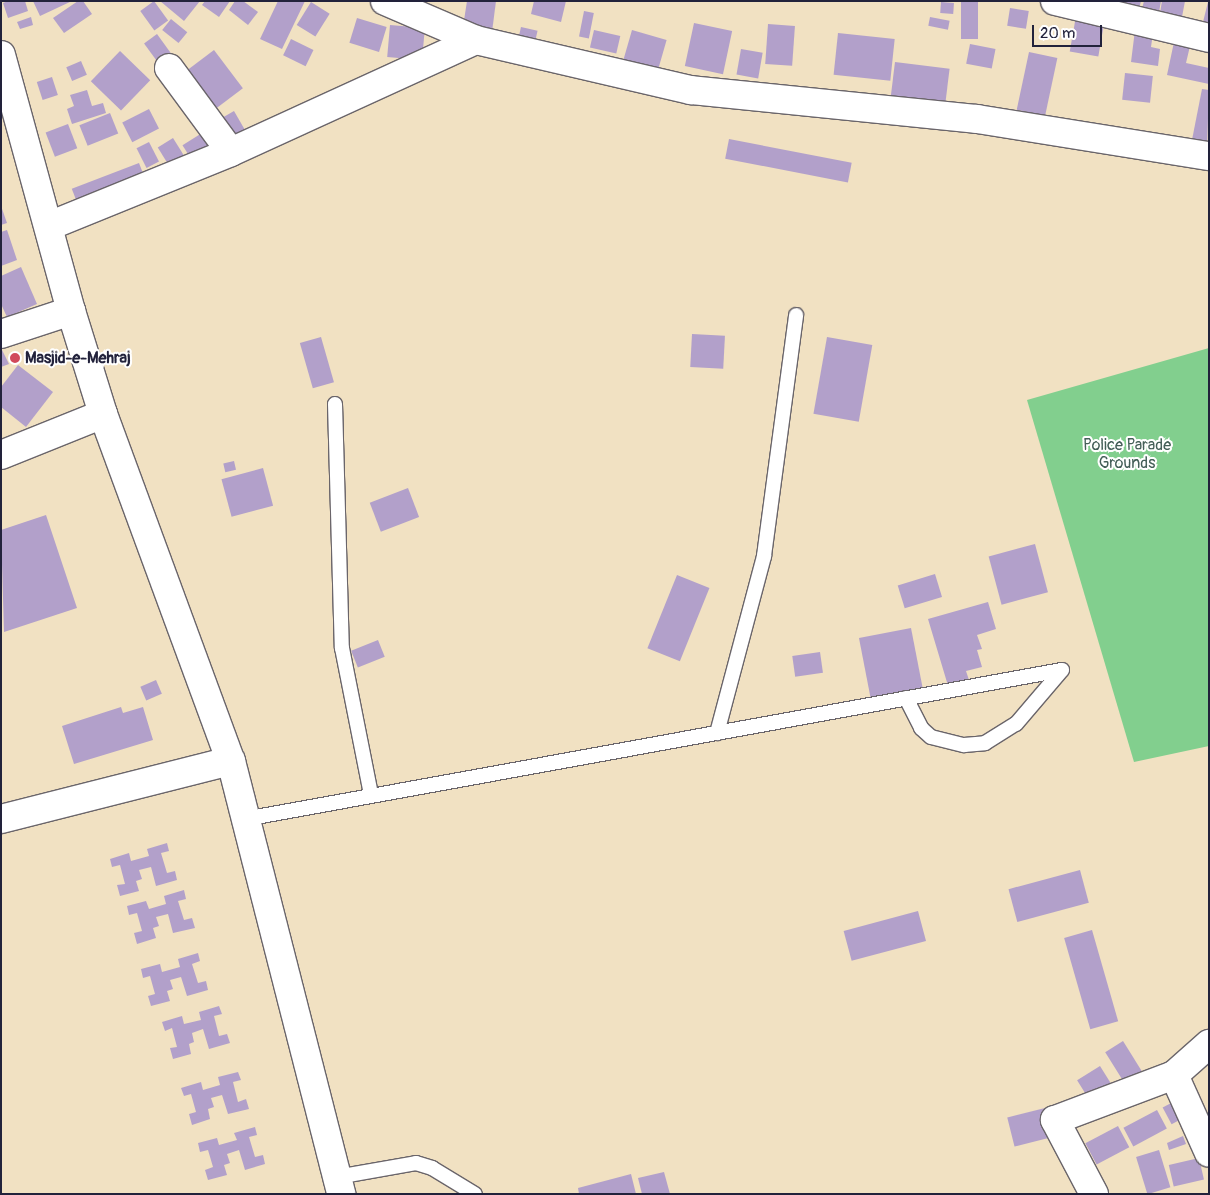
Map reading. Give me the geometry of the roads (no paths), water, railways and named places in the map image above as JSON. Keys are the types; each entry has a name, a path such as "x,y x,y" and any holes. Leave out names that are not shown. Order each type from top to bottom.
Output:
{"street":[{"path":"384,1 476,40 691,90 977,119 1209,156"},
{"path":"1055,1 1209,38"},
{"path":"49,226 231,152 476,40"},
{"path":"1,55 5,86 49,226 71,311 103,414 231,761 339,1186"},
{"path":"169,68 231,152"},
{"path":"1,334 71,311"},
{"path":"1,455 103,414"},
{"path":"1,819 231,761"},
{"path":"1094,1194 1056,1120 1174,1075 1209,1044"},
{"path":"1174,1075 1209,1153"}],"lane":[{"path":"717,733 764,556 796,315"},
{"path":"335,404 342,648 371,794"},
{"path":"245,818 371,794 1062,670 1027,714 1002,734 985,743 964,745 931,738 920,728 906,698"},
{"path":"339,1186 416,1163 432,1168 475,1194"}],"place":[{"name":"Masjid-e-Mehraj","path":"15,358"}],"park label":[{"name":"Police Parade Grounds","path":"1127,454"}]}
